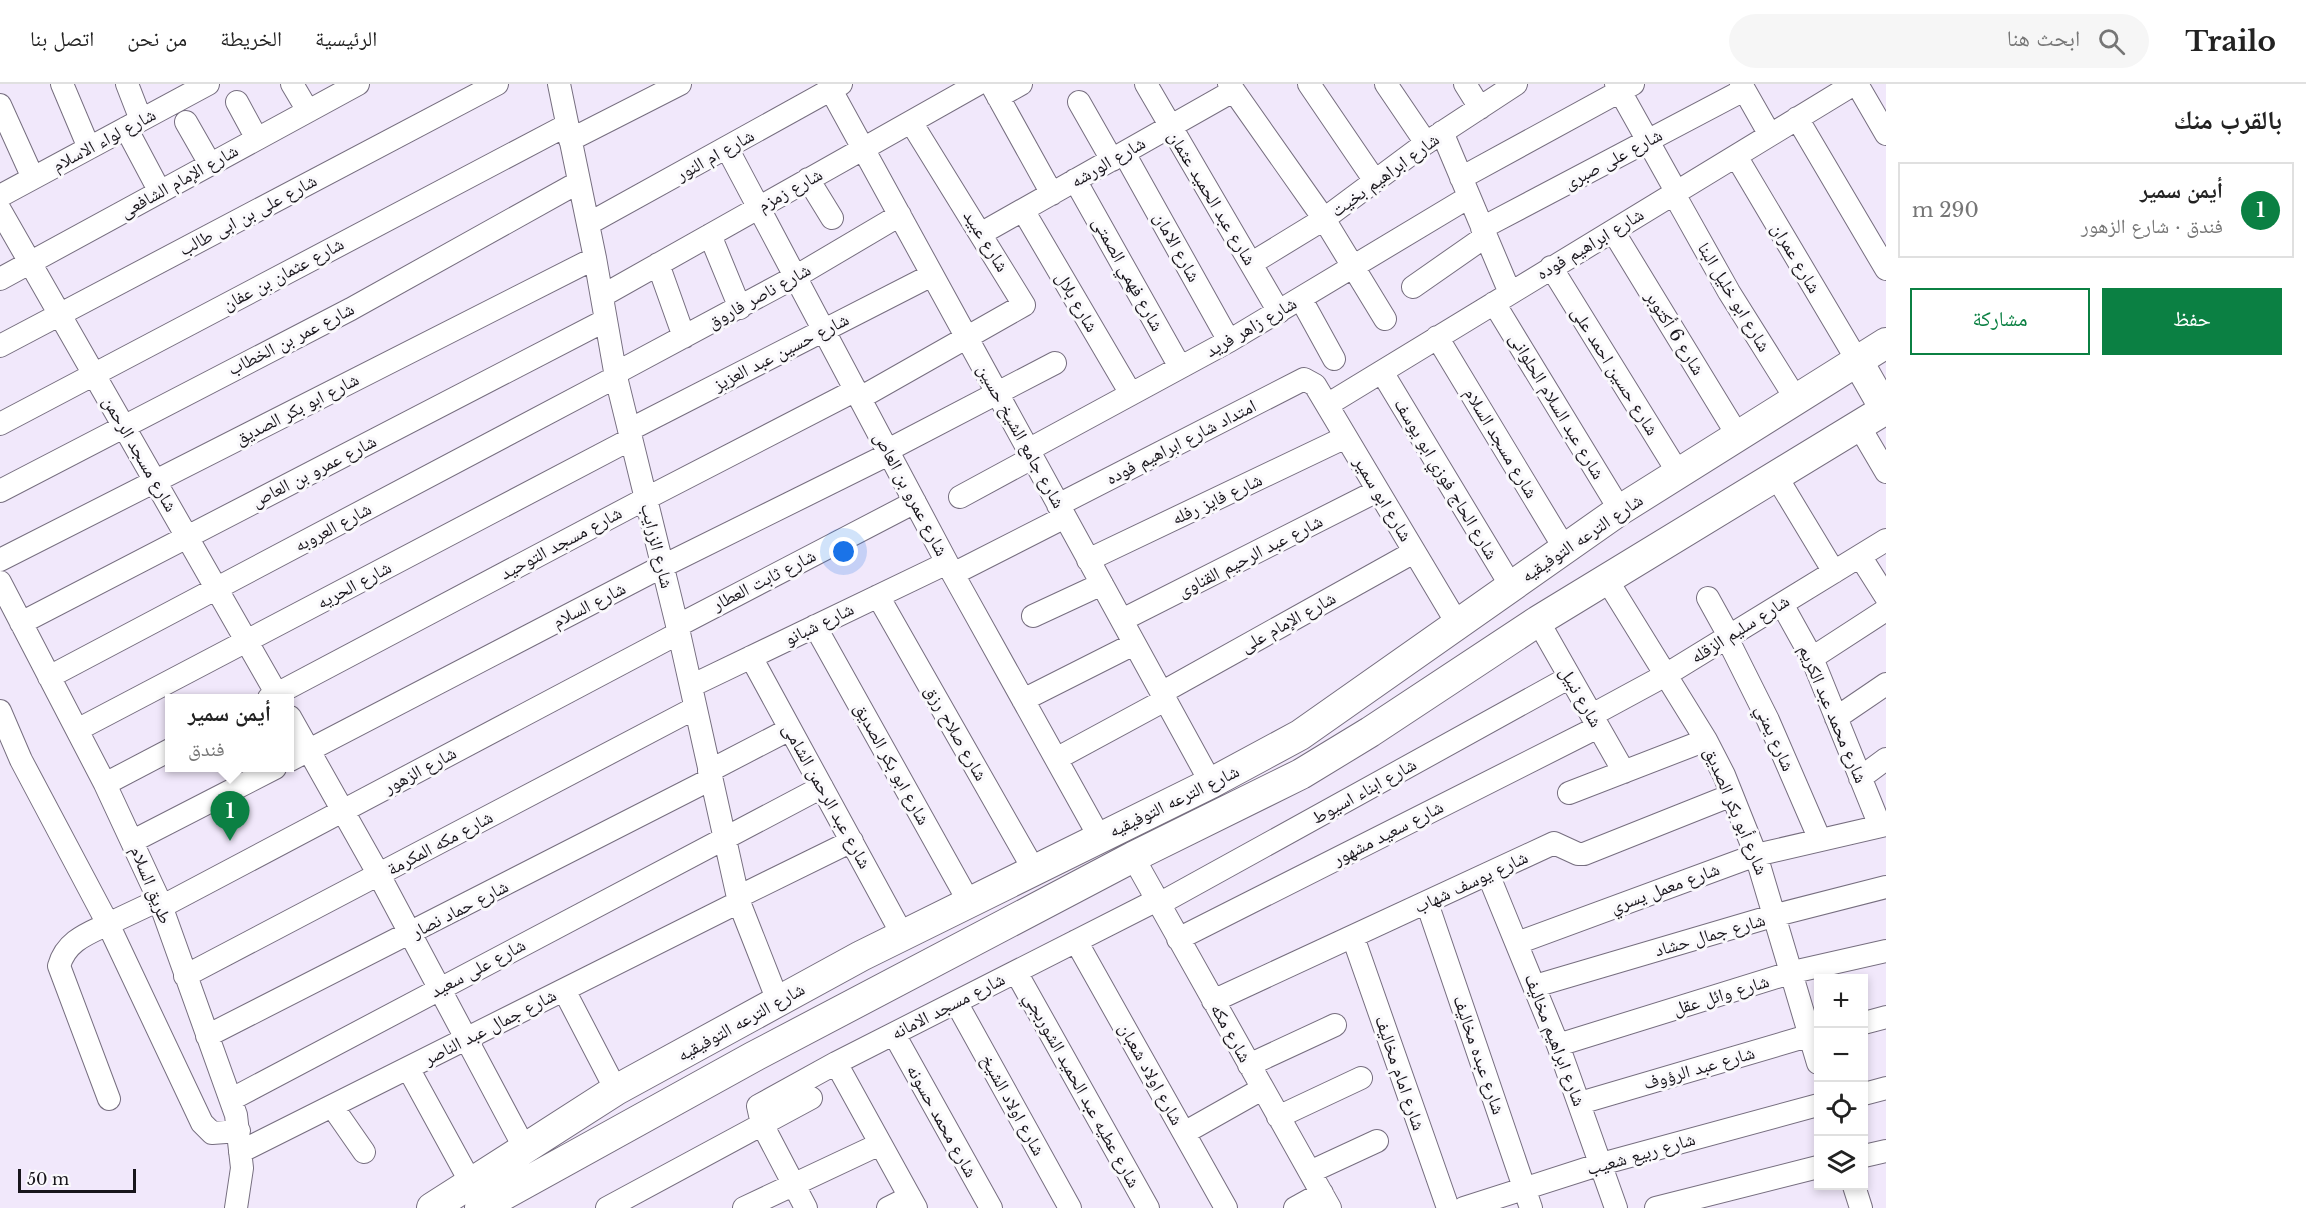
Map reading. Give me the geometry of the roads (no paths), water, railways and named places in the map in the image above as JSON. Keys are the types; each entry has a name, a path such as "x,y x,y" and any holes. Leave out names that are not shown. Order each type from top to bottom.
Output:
{"main road":[{"name":"شارع الترعه التوفيقيه","path":"475,1195 525,1149 616,1090 903,934 1211,783 1300,735 1620,510 1886,343"},
{"path":"1857,360 1885,409"},
{"name":"شارع الترعه التوفيقيه","path":"432,1208 475,1195 753,1057 1133,857 1301,774 1370,732 1538,621 1885,409"}],"street":[{"path":"62,84 89,148"},
{"path":"127,84 134,124 160,192"},
{"path":"292,84 308,111"},
{"name":"شارع على بن ابى طالب","path":"0,346 497,84"},
{"name":"شارع الزرايب","path":"559,84 595,258 616,375 678,629 739,899 778,1001"},
{"name":"شارع عثمان بن عفان","path":"0,424 569,132 680,84"},
{"name":"شارع زمزم","path":"602,296 978,84"},
{"path":"1021,84 994,91 1052,194"},
{"name":"شارع عبد الحميد عثمان","path":"1146,84 1279,312"},
{"path":"1310,84 1375,181"},
{"name":"شارع عبد السلام الحلوانى","path":"1386,84 1434,138 1465,188 1484,232 1502,298 1620,510"},
{"path":"1465,84 1480,108"},
{"name":"شارع ابراهيم بخيت","path":"1252,263 1324,219 1434,138 1516,84"},
{"path":"1855,84 1886,134"},
{"name":"شارع ابراهيم فوده","path":"1327,405 1855,84"},
{"name":"شارع الإمام الشافعى","path":"0,279 356,85"},
{"name":"شارع لواء الاسلام","path":"0,195 134,124 198,86"},
{"name":"شارع ابو خليل البنا","path":"1623,86 1675,193 1730,292 1796,399"},
{"name":"شارع زاهر فريد","path":"960,497 1131,394 1229,341 1354,267 1465,188 1623,86"},
{"name":"شارع ام النور","path":"588,224 836,87"},
{"name":"شارع جامع الشيخ حسين","path":"836,87 863,148 1211,783"},
{"path":"1231,87 1324,219 1385,319"},
{"name":"شارع الورشه","path":"982,233 1170,127 1231,87"},
{"path":"1743,87 1770,135"},
{"name":"شارع على صبرى","path":"1413,287 1484,232 1743,87"},
{"path":"237,102 257,139"},
{"name":"شارع الامان","path":"1079,102 1118,156 1229,341"},
{"path":"0,105 33,178"},
{"path":"1797,118 1886,268"},
{"path":"186,122 210,164"},
{"name":"شارع عبيد","path":"911,122 982,233 1023,305 967,339"},
{"name":"شارع عمرو بن العاص","path":"727,148 950,568 1100,838"},
{"name":"شارع عمران","path":"1736,156 1857,360"},
{"path":"808,179 832,218"},
{"name":"شارع فهمي الصمتى","path":"1076,180 1180,368"},
{"name":"شارع عمر بن الخطاب","path":"0,491 351,309 579,182"},
{"name":"شارع مسجد الرحمن","path":"0,210 247,641 274,694"},
{"name":"شارع بلال","path":"1023,210 1131,394"},
{"name":"شارع ناصر فاروق","path":"616,375 795,278 900,215"},
{"name":"شارع 6 أكتوبر","path":"1612,231 1738,436"},
{"path":"710,235 740,308"},
{"name":"شارع ابو بكر الصديق","path":"0,561 595,258"},
{"path":"658,264 684,337"},
{"name":"شارع حسين احمد على","path":"1551,267 1678,474"},
{"name":"شارع حسين عبد العزيز","path":"630,435 823,330 932,275"},
{"path":"1301,299 1334,359"},
{"name":"شارع عمرو بن العاص","path":"21,623 606,320"},
{"name":"شارع مسجد السلام","path":"1437,338 1565,549"},
{"name":"شارع مسجد التوحيد","path":"281,694 645,499 967,339"},
{"path":"888,452 1055,363"},
{"name":"شارع الحاج فوزي ابو يوسف","path":"1382,372 1511,586"},
{"name":"شارع العروبه","path":"49,677 616,375"},
{"name":"شارع ابو سمير","path":"1304,379 1315,385 1457,623"},
{"name":"امتداد شارع ابراهيم فوده","path":"950,568 1061,511 1304,379"},
{"path":"1859,426 1886,472"},
{"name":"شارع الحريه","path":"77,730 630,435"},
{"name":"شارع فايز رفله","path":"1088,560 1346,438"},
{"name":"شارع السلام","path":"299,755 888,452"},
{"path":"1776,476 1834,572"},
{"name":"شارع عبد الرحيم القناوى","path":"1122,620 1377,491"},
{"name":"شارع ثابت العطار","path":"678,629 915,502"},
{"name":"شارع سليم الزقله","path":"1595,721 1886,540"},
{"name":"شارع الإمام على","path":"1056,759 1414,552"},
{"path":"1860,556 1886,597"},
{"name":"شارع شبانو","path":"691,686 878,596 950,568"},
{"name":"شارع أبو بكر الصديق","path":"1607,580 1664,676 1706,740 1732,795 1756,855 1814,1031"},
{"name":"طريق السلام","path":"0,582 105,784 160,904 232,1099 242,1168 236,1208"},
{"path":"1033,616 1102,584"},
{"name":"شارع صلاح رزق","path":"878,596 1034,870"},
{"name":"شارع يمني","path":"1708,598 1768,720 1820,840"},
{"name":"شارع محمد عبد الكريم","path":"1782,604 1812,658 1860,778 1883,825"},
{"path":"1812,658 1886,610"},
{"name":"شارع نبيل","path":"1538,621 1624,772"},
{"name":"شارع ابو بكر الصديق","path":"815,626 969,902"},
{"name":"شارع الزهور","path":"109,1099 59,966 63,953 77,939 160,904 343,811 678,629"},
{"path":"1023,700 1134,644"},
{"name":"شارع عبد الرحمن الشامى","path":"751,657 903,934"},
{"name":"شارع ابناء اسيوط","path":"1158,902 1570,677"},
{"path":"1836,718 1886,684"},
{"name":"شارع مكه المكرمة","path":"185,976 695,708"},
{"path":"0,711 21,760 108,924 202,1122 212,1132 240,1142"},
{"name":"شارع سعيد مشهور","path":"1178,939 1595,721"},
{"name":"شارع حماد نصار","path":"207,1036 411,934 710,775 790,729"},
{"path":"294,734 299,755 343,811 525,1149"},
{"path":"1569,793 1706,740"},
{"path":"105,784 165,753"},
{"path":"1860,778 1886,759"},
{"path":"133,841 267,772"},
{"name":"شارع على سعيد","path":"232,1099 724,836 822,787"},
{"name":"شارع يوسف شهاب","path":"1213,1001 1554,843 1578,854 1584,854 1732,795"},
{"name":"شارع معمل يسري","path":"1517,944 1756,855 1883,825"},
{"name":"شارع جمال عبد الناصر","path":"240,1142 332,1106 564,990 852,841"},
{"name":"شارع مكه","path":"1133,857 1326,1200"},
{"name":"شارع ابراهيم مخاليف","path":"1488,874 1558,1045 1616,1208"},
{"name":"شارع جمال حشاد","path":"1534,986 1776,915 1886,888"},
{"name":"شارع مسجد الامانه","path":"762,1124 757,1110 760,1105 836,1063 1158,902"},
{"name":"شارع عبده مخاليف","path":"1427,903 1528,1198"},
{"name":"شارع امام مخاليف","path":"1353,937 1448,1208"},
{"name":"شارع اولاد شعبان","path":"1076,941 1226,1208"},
{"name":"شارع وائل عقل","path":"1558,1045 1793,972 1886,951"},
{"name":"شارع عطيه عبد الحميد الشوربجي","path":"1016,972 1148,1208"},
{"path":"564,990 616,1090"},
{"name":"شارع اولاد الشيخ","path":"956,1002 1070,1208"},
{"path":"1868,1022 1886,1017"},
{"path":"1249,1065 1335,1025"},
{"name":"شارع محمد حسونه","path":"894,1034 991,1208"},
{"name":"شارع عبد الرؤوف","path":"1580,1103 1814,1034"},
{"path":"836,1063 913,1202 888,1208"},
{"path":"408,1068 475,1195"},
{"path":"1278,1118 1361,1078"},
{"path":"1868,1093 1886,1088"},
{"path":"1184,1133 1262,1089"},
{"path":"607,1208 812,1098"},
{"path":"332,1106 364,1152"},
{"name":"شارع ربيع شعيب","path":"1464,1208 1528,1198 1601,1164 1814,1107"},
{"path":"762,1124 806,1208"},
{"path":"1310,1172 1377,1140"},
{"path":"744,1208 880,1144"},
{"path":"1868,1155 1886,1151"},
{"path":"1656,1208 1814,1168"},
{"path":"1856,1190 1861,1208"},
{"path":"1296,1208 1326,1200"}],"place":[{"name":"أيمن سمير","path":"230,841"}]}
